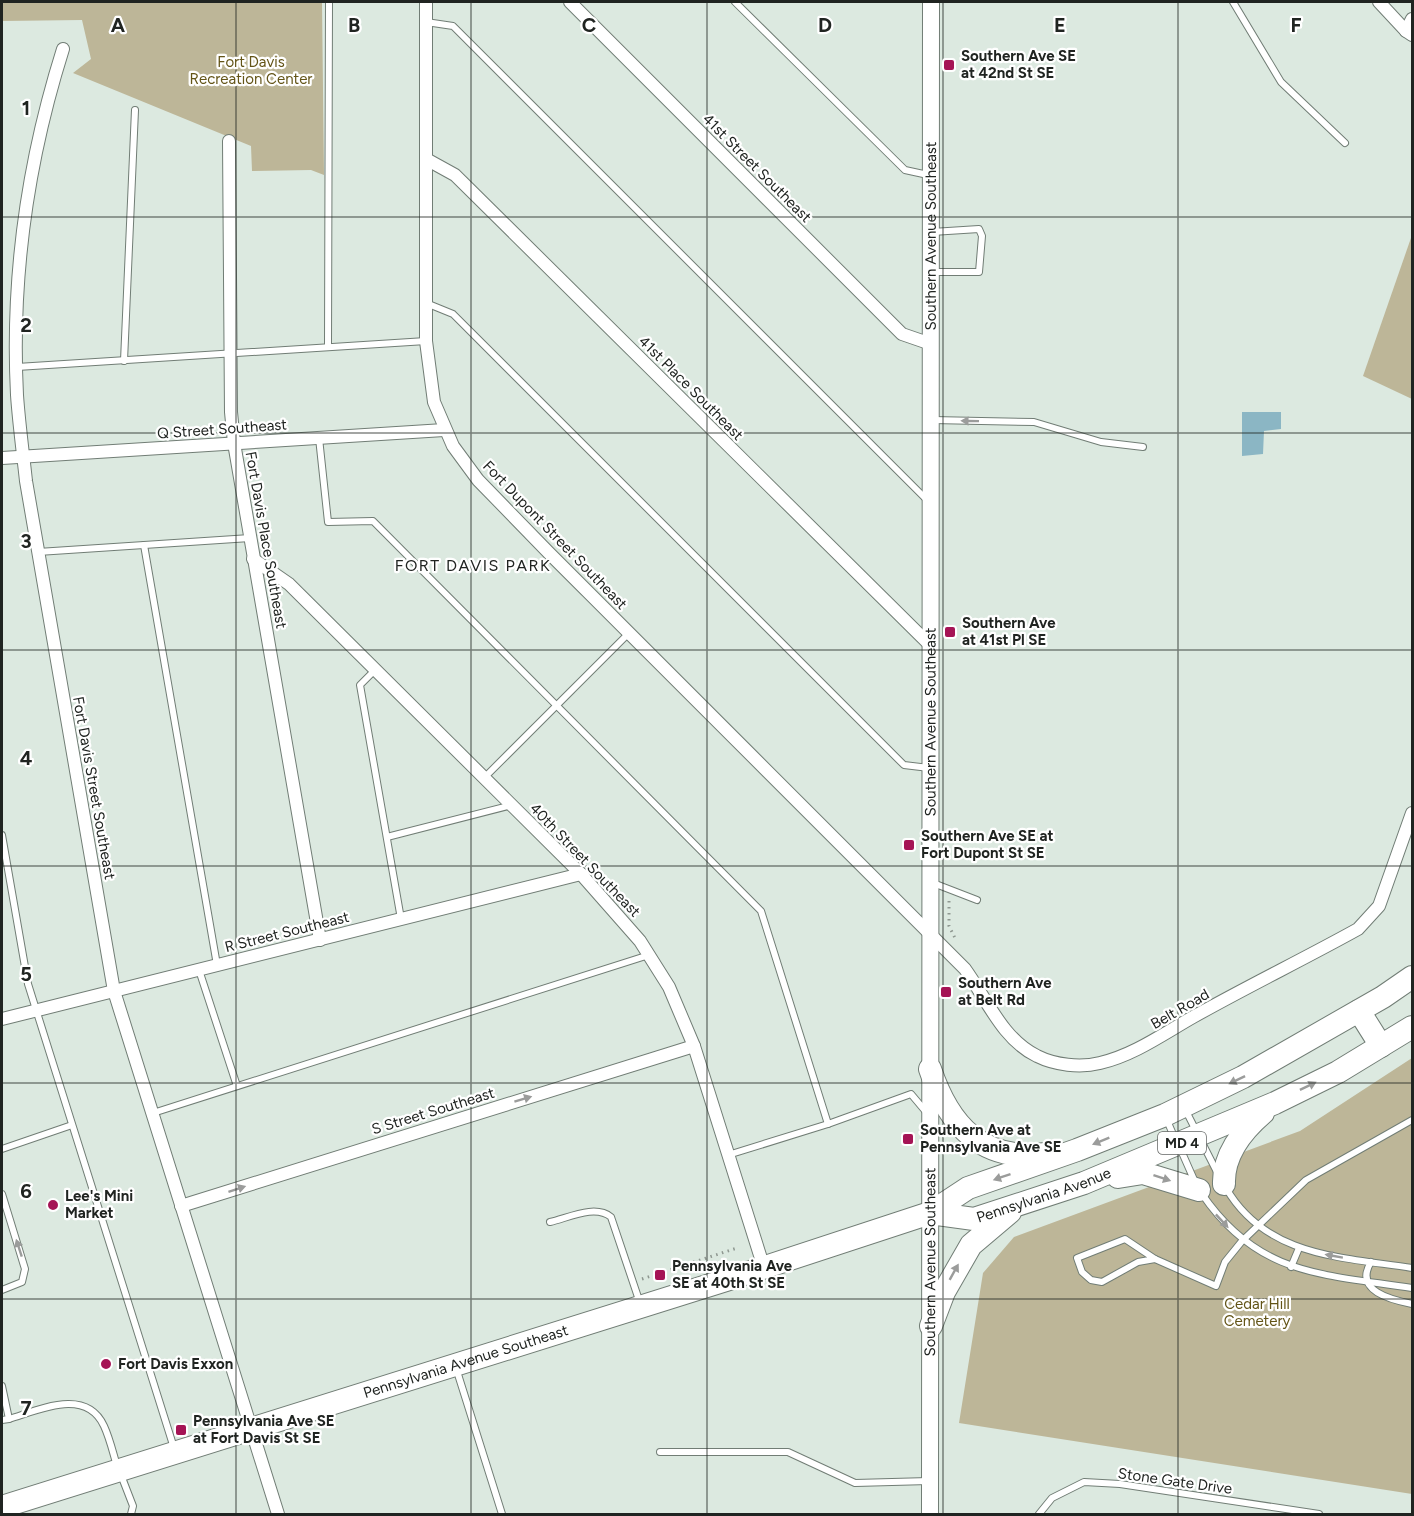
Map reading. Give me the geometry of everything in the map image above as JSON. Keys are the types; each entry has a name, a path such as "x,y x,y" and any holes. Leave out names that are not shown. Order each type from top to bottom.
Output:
{"highway":[{"name":"Pennsylvania Avenue","path":"930,1213 968,1188 1077,1150 1174,1110 1278,1059 1413,977"},
{"path":"1359,1011 1381,1046"},
{"name":"Pennsylvania Avenue","path":"930,1213 974,1219 1084,1183 1188,1141 1275,1102 1338,1072 1413,1027"},
{"path":"930,1069 938,1092 954,1119 970,1136 992,1150 1028,1156 1077,1150"},
{"path":"1224,1184 1224,1168 1238,1142 1249,1125 1275,1102"},
{"path":"1084,1183 1143,1173 1199,1190"},
{"path":"931,1326 944,1292 971,1245 1021,1203"},
{"name":"Pennsylvania Avenue Southeast","path":"2,1507 641,1307 930,1213"}],"main road":[{"name":"Southern Avenue Southeast","path":"927,5 931,232 930,1515"}],"street":[{"name":"Fort Dupont Street Southeast","path":"426,2 426,341 434,402 444,430 478,480 930,935"},
{"name":"41st Street Southeast","path":"570,2 902,334 931,344"},
{"path":"1379,2 1409,33 1413,19"},
{"name":"Fort Davis Street Southeast","path":"63,49 37,146 26,209 18,288 17,367 24,456 38,552 114,991 278,1515"},
{"name":"Fort Davis Place Southeast","path":"230,141 230,354 234,443 320,940"},
{"name":"41st Place Southeast","path":"426,159 450,171 464,183 930,645"},
{"name":"Q Street Southeast","path":"2,458 444,430"},
{"name":"40th Street Southeast","path":"253,559 289,584 512,805 620,916 650,955 672,993 694,1046 764,1268"},
{"name":"Belt Road","path":"930,935 965,969 1005,1029 1026,1049 1036,1056 1061,1064 1098,1064 1154,1042 1192,1018 1358,929 1379,906 1413,813"},
{"name":"R Street Southeast","path":"2,1020 581,874"},
{"name":"S Street Southeast","path":"181,1206 694,1046"}],"lane":[{"path":"328,345 329,2"},
{"path":"735,2 904,170 930,176"},
{"path":"1233,2 1281,82 1345,143"},
{"path":"426,22 453,26 931,504"},
{"path":"124,361 135,110"},
{"path":"931,232 979,229 982,236 979,272 931,272"},
{"path":"426,303 453,314 904,765 930,768"},
{"path":"17,367 230,354 328,345 426,341"},
{"path":"931,420 1034,422 1101,442 1143,447"},
{"path":"319,438 328,522 373,521 761,911 828,1124"},
{"path":"38,552 250,538"},
{"path":"144,545 217,965"},
{"path":"484,778 628,633"},
{"path":"375,669 360,685 401,919"},
{"path":"387,837 512,805"},
{"path":"2,835 28,984 176,1452"},
{"path":"930,882 977,900"},
{"path":"152,1113 650,955"},
{"path":"199,970 237,1086"},
{"path":"728,1155 828,1124 911,1094 929,1115"},
{"path":"1174,1110 1188,1141 1199,1190 1218,1218 1242,1240 1291,1267 1413,1288"},
{"path":"1174,1110 1188,1141 1224,1184 1238,1209 1257,1226 1299,1248 1413,1268"},
{"path":"1155,1259 1132,1265 1112,1279 1102,1282 1091,1280 1082,1272 1077,1258 1125,1239 1155,1259 1216,1286 1225,1263 1242,1240 1306,1180 1413,1120"},
{"path":"2,1149 72,1125"},
{"path":"2,1194 25,1269 22,1282 2,1290"},
{"path":"550,1222 592,1211 611,1217 641,1307"},
{"path":"1291,1267 1299,1248"},
{"path":"1371,1262 1367,1268 1368,1281 1372,1290 1385,1299 1413,1304"},
{"path":"455,1365 502,1515"},
{"path":"2,1386 9,1419"},
{"path":"2,1420 69,1402 91,1409 104,1425 133,1506 131,1515"},
{"path":"660,1452 788,1452 855,1483 930,1481"},
{"name":"Stone Gate Drive","path":"1039,1515 1052,1498 1084,1482 1120,1484 1319,1515"}],"path":[{"path":"640,1280 737,1248"}],"green space":[{"name":"Fort Davis Recreation Center","path":"2,2 322,2 324,175 311,170 252,171 251,146 73,73 91,59 82,20 2,21"},
{"path":"1412,235 1412,399 1363,376"},
{"name":"Cedar Hill Cemetery","path":"1412,1058 1412,1494 959,1423 983,1273 1014,1237 1300,1131"}],"water":[{"path":"1242,412 1281,412 1281,429 1264,431 1263,454 1242,456"}],"place":[{"name":"Southern Ave SE at 42nd St SE","path":"949,65"},
{"name":"Southern Ave at 41st Pl SE","path":"950,632"},
{"name":"Southern Ave SE at Fort Dupont St SE","path":"909,845"},
{"name":"Southern Ave at Belt Rd","path":"946,992"},
{"name":"Southern Ave at Pennsylvania Ave SE","path":"908,1139"},
{"name":"Lee's Mini Market","path":"53,1205"},
{"name":"Pennsylvania Ave SE at 40th St SE","path":"660,1275"},
{"name":"Fort Davis Exxon","path":"106,1364"},
{"name":"Pennsylvania Ave SE at Fort Davis St SE","path":"181,1430"}],"district":[{"name":"FORT DAVIS PARK","path":"473,565"}]}
